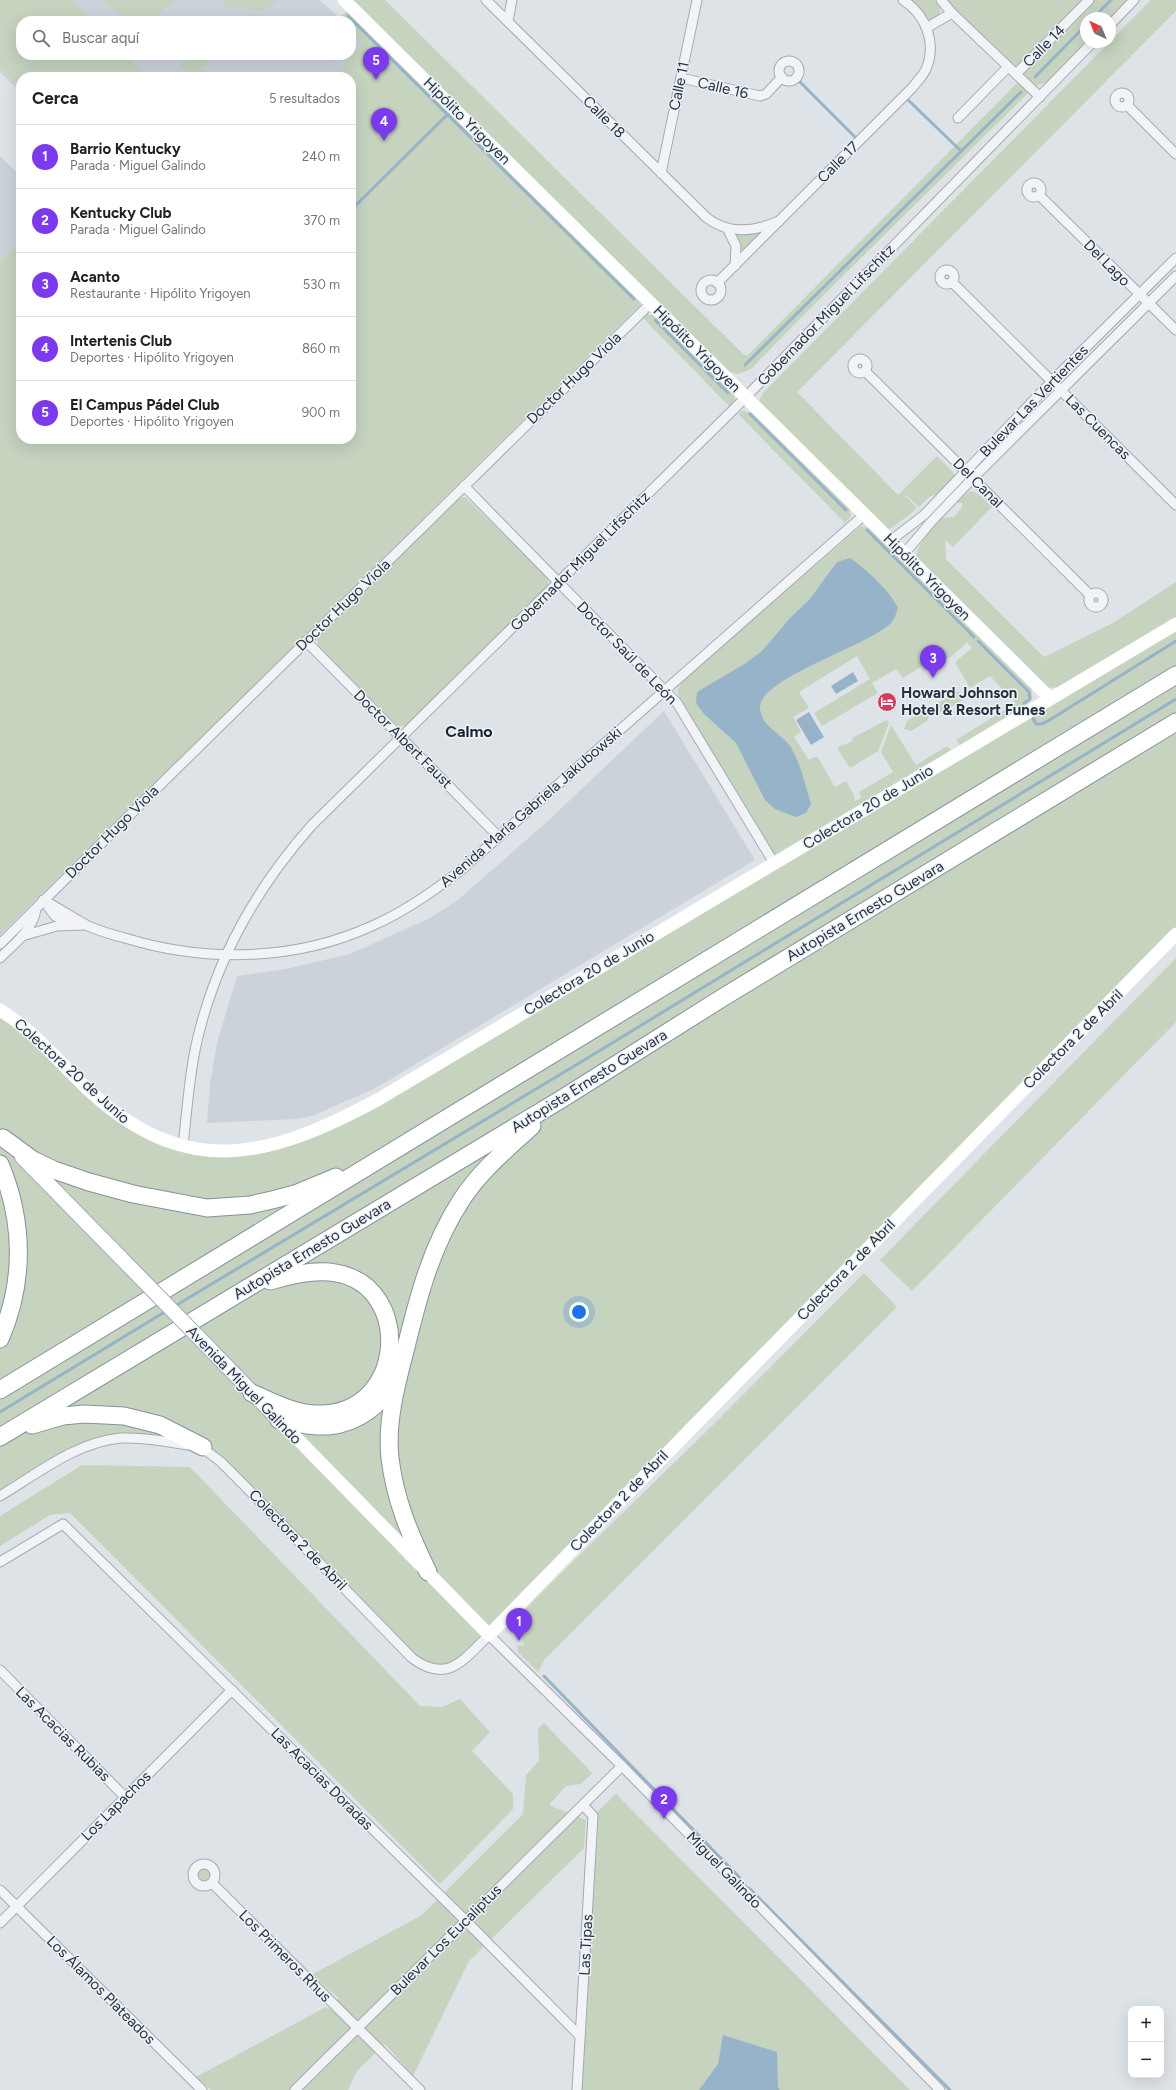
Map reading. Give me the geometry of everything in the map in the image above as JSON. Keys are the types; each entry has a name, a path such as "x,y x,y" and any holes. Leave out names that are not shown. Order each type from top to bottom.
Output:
{"highway":[{"path":"0,1390 402,1147 1176,675"},
{"name":"Autopista Ernesto Guevara","path":"0,1438 560,1100 722,998 1176,722"},
{"path":"428,1572 408,1531 396,1495 390,1457 391,1419 413,1317 431,1258 462,1199 494,1160 560,1100"},
{"path":"1,1136 33,1160 61,1172 133,1194 207,1208 250,1205 295,1194 402,1147"},
{"path":"0,1164 11,1196 19,1240 19,1268 15,1292 8,1321 0,1339"},
{"path":"245,1290 283,1277 312,1272 336,1272 351,1277 368,1289 381,1305 389,1325 390,1346 383,1374 377,1385 364,1399 350,1407 336,1412 319,1414 300,1413 252,1393"},
{"path":"279,1420 328,1426 346,1423 360,1417 372,1409 383,1397 401,1367"},
{"path":"0,1438 63,1416 96,1414 124,1416 160,1425 203,1447"}],"main road":[{"name":"Hipólito Yrigoyen","path":"344,0 1050,698"},
{"name":"Colectora 20 de Junio","path":"0,1010 43,1044 112,1111 132,1125 154,1136 182,1146 221,1151 261,1148 309,1133 342,1119 386,1095 1176,624"},
{"name":"Colectora 2 de Abril","path":"489,1635 1176,934"},
{"name":"Avenida Miguel Galindo","path":"1,1136 489,1635"}],"street":[{"name":"Calle 18","path":"486,0 707,218 715,224 726,228 754,230 779,221"},
{"path":"508,21 512,0"},
{"name":"Calle 11","path":"661,173 697,0"},
{"path":"903,0 915,10 928,27 952,13"},
{"name":"Calle 14","path":"941,0 952,13 1040,97"},
{"name":"Calle 14","path":"1016,74 1089,0"},
{"path":"1116,19 1134,0"},
{"name":"Calle 17","path":"718,283 920,79 926,69 930,55 928,27"},
{"name":"Gobernador Miguel Lifschitz","path":"182,1146 197,1040 216,979 240,926 255,899 294,846 402,737 746,397 1087,48"},
{"name":"Calle 14","path":"958,118 1008,67"},
{"name":"Calle 16","path":"681,78 760,96 766,94 782,77"},
{"path":"1127,105 1176,154"},
{"name":"Del Lago","path":"1039,195 1176,330"},
{"path":"726,228 736,246 735,266"},
{"name":"Bulevar Las Vertientes","path":"890,541 924,515 1052,381 1176,258"},
{"name":"Bulevar Las Vertientes","path":"904,554 931,522 973,478 1176,276"},
{"name":"Las Cuencas","path":"952,282 1176,505"},
{"name":"Doctor Hugo Viola","path":"0,944 306,641 651,303"},
{"name":"Del Canal","path":"865,371 1090,595"},
{"name":"Doctor Saúl de León","path":"464,486 677,703 774,863"},
{"name":"Avenida María Gabriela Jakubowski","path":"43,900 88,925 137,942 166,949 200,954 227,955 290,951 317,945 374,926 406,909 437,889 499,837 864,514"},
{"name":"Doctor Albert Faust","path":"306,641 499,837"},
{"name":"Avenida María Gabriela Jakubowski","path":"43,900 55,916 72,924"},
{"name":"Doctor Hugo Viola","path":"0,958 22,936 32,921 36,907"},
{"name":"Avenida María Gabriela Jakubowski","path":"22,936 45,928 72,924 88,925"},
{"path":"0,1496 60,1459 99,1442 121,1438 146,1439 203,1447"},
{"name":"Colectora 2 de Abril","path":"203,1447 240,1481 412,1658 422,1665 443,1671 452,1668 462,1662 489,1635"},
{"name":"Las Acacias Doradas","path":"0,1562 63,1524 466,1921 580,2036"},
{"name":"Miguel Galindo","path":"489,1635 622,1766 940,2090"},
{"name":"Las Acacias Rubias","path":"0,1670 125,1797"},
{"name":"Los Lapachos","path":"0,1923 232,1690"},
{"name":"Bulevar Los Eucaliptus","path":"295,2090 622,1766"},
{"name":"Las Tipas","path":"577,2090 594,1816 583,1805"},
{"name":"Los Primeros Rhus","path":"212,1884 420,2090"},
{"name":"Los Álamos Plateados","path":"0,1890 202,2090"}],"shaded area":[{"path":"0,0 320,0 337,16 16,16 16,60 356,60 356,35 440,117 356,79 356,72 16,72 16,88 0,72"},
{"path":"0,156 16,172 16,244 0,261"},
{"path":"664,711 755,860 376,1088 312,1116 297,1119 207,1123 210,1084 217,1043 237,976 286,969 350,954 430,918 458,900 551,818"}],"green space":[{"path":"0,0 71,0 87,16 16,16 16,60 131,60 143,72 16,72 16,83 0,67"},
{"path":"103,0 175,0 155,16 131,16 117,12"},
{"path":"223,0 278,0 264,11 226,7"},
{"path":"350,0 385,0 744,355 748,355 1018,82 1028,93 751,369 738,374 730,372"},
{"path":"908,0 937,0 941,6 939,16 930,20 926,19"},
{"path":"941,0 1128,0 1116,12 1080,12 1080,48 1047,82 1036,86 1025,75 1021,79"},
{"path":"1151,0 1176,0 1176,11 797,392 898,495 937,456 952,471 956,478 939,493 929,497 919,507 906,495 902,500 906,496 917,508 907,517 887,530 760,405 759,401 763,393 1104,48 1116,48 1116,35"},
{"path":"348,11 353,16 341,16"},
{"path":"356,19 641,302 641,304 0,935 0,261 16,244 16,444 356,444 356,72 337,72 348,60 356,60 356,52 364,43 356,35"},
{"path":"186,60 208,61 207,66 201,68 202,72 188,72 180,66 181,62"},
{"path":"738,234 760,234 742,250 737,237"},
{"path":"646,314 656,316 734,392 735,401 730,407 642,317"},
{"path":"742,411 752,413 849,508 851,516 845,523 738,414"},
{"path":"970,491 977,493 992,507 953,547 945,540 946,559 1044,657 1113,623 1176,582 1176,617 1060,687 1049,688 916,561 917,551 930,526 932,528 939,518 954,517 962,507 962,503 956,503"},
{"path":"465,497 548,578 548,587 406,726 398,726 319,647 317,639 318,635 457,498"},
{"path":"861,526 870,528 1031,687 1032,698 1027,704 960,745 956,740 1016,703 990,676 970,688 955,662 972,648 967,642 952,656 928,669 924,665 903,678 896,669 872,683 878,693 822,726 814,713 870,679 857,656 799,692 809,708 793,717 801,732 794,737 809,760 817,756 835,787 846,781 854,795 855,801 861,798 859,792 893,772 881,752 891,725 916,765 947,746 951,750 775,855 679,697 677,690 682,682"},
{"path":"1176,624 1176,934 452,1668 421,1665 203,1447 146,1439 99,1442 0,1496 0,1010 132,1125 221,1151 309,1133"},
{"path":"958,691 962,695 963,700 942,712 938,711 935,706 936,704"},
{"path":"923,711 929,716 927,721 911,731 904,729 907,721"},
{"path":"887,720 889,723 878,751 850,768 837,748 853,740 852,738"},
{"path":"1176,958 1176,1022 912,1291 880,1260"},
{"path":"864,1273 897,1307 545,1659 538,1672 518,1652 517,1646 524,1645 522,1635 515,1636 512,1623 715,1423"},
{"path":"82,1465 190,1467 420,1706 442,1707 460,1699 490,1732 472,1751 513,1794 513,1809 440,1884 70,1513 50,1515 0,1546 0,1516"},
{"path":"544,1723 592,1773 581,1784 566,1786 549,1805 586,1820 584,1848 469,1961 413,2076 385,2044 357,2071 348,2090 211,2090 196,2077 326,2007 329,2009 339,1998 311,1975 422,1915 523,1814 526,1775 539,1761 538,1729"},
{"path":"616,1794 910,2090 577,2090 593,1816"},
{"path":"204,1866 210,1869 213,1875 210,1881 204,1884 198,1881 195,1875 198,1869"}],"water":[{"path":"850,558 877,581 895,602 898,608 893,621 863,641 795,674 764,697 760,709 764,721 790,746 800,767 811,804 806,813 796,817 775,809 765,800 736,743 704,714 696,703 697,692 746,663 762,651 791,617 810,599 837,562"},
{"path":"853,672 858,681 836,694 831,686"},
{"path":"809,712 824,737 811,745 796,720"},
{"path":"723,2035 777,2052 778,2087 780,2090 699,2090 718,2064"}],"waterway":[{"path":"1099,12 1111,0"},
{"path":"356,24 634,299"},
{"path":"1035,77 1080,31"},
{"path":"797,79 858,140"},
{"path":"745,365 1021,92"},
{"path":"905,97 961,151"},
{"path":"356,205 448,114"},
{"path":"655,320 728,393"},
{"path":"750,414 846,510"},
{"path":"867,530 974,637"},
{"path":"978,641 1029,692 1030,699 1024,703"},
{"path":"1032,716 1036,724 1041,724 1048,721 1176,641"},
{"path":"175,1306 581,1062 1176,699"},
{"path":"0,1412 168,1310"},
{"path":"544,1676 740,1878"},
{"path":"749,1888 950,2090"}],"place":[{"name":"El Campus Pádel Club","path":"376,80"},
{"name":"Intertenis Club","path":"384,141"},
{"name":"Acanto","path":"933,678"},
{"name":"Howard Johnson Hotel & Resort Funes","path":"887,702"},
{"name":"Barrio Kentucky","path":"519,1641"},
{"name":"Kentucky Club","path":"664,1819"}],"district":[{"name":"Calmo","path":"469,731"}]}
